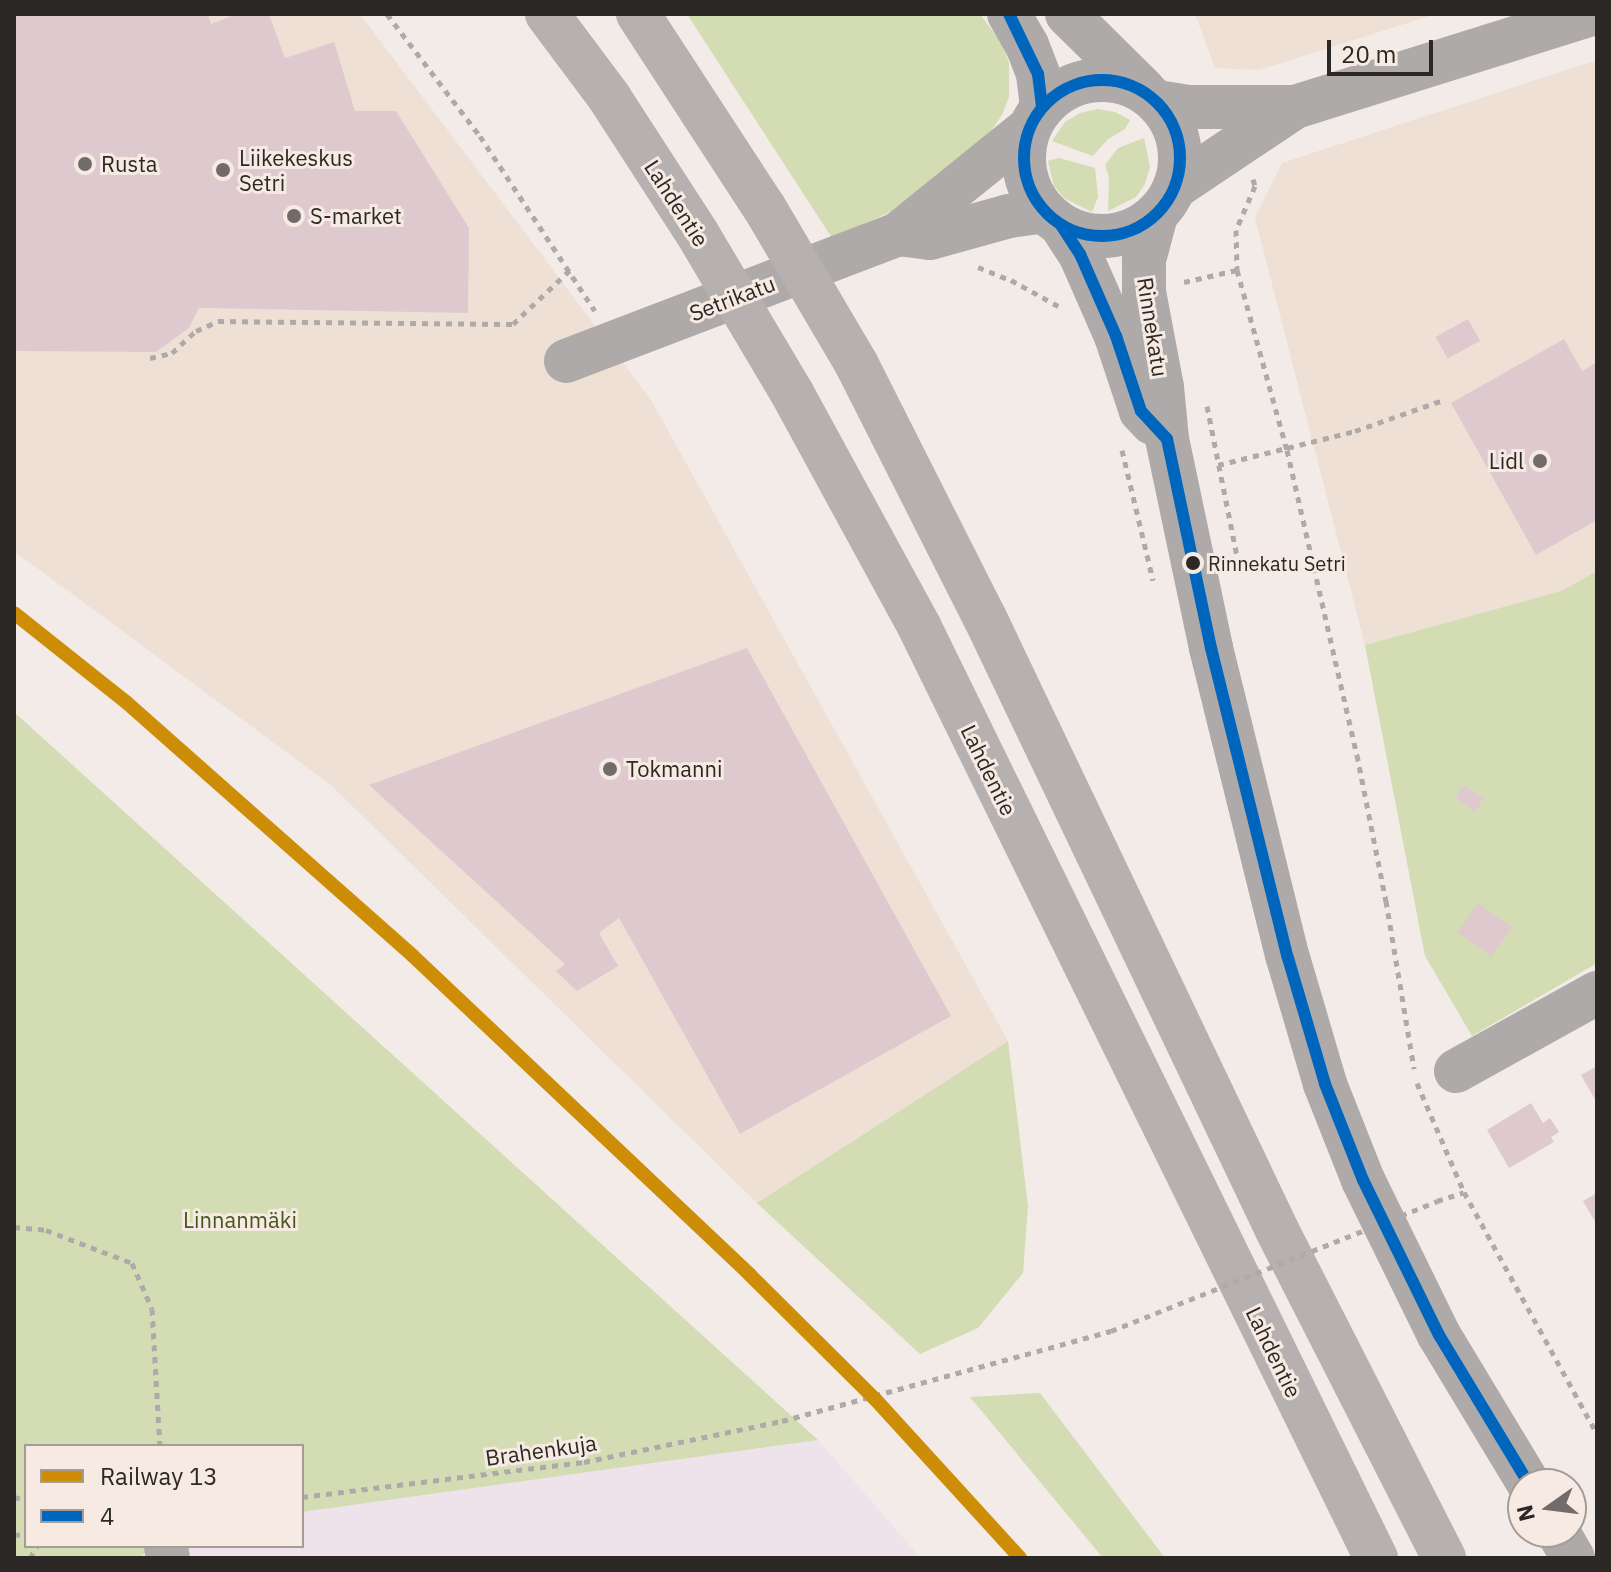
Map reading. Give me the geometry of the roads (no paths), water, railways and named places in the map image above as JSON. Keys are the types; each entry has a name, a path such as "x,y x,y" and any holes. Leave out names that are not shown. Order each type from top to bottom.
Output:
{"highway":[{"name":"Lahdentie","path":"547,14 609,97 697,233 792,393 920,628 1376,1558"},
{"path":"638,14 764,207 857,365 985,618 1278,1232 1444,1558"}],"street":[{"path":"1009,14 1022,34 1038,74 1035,118 1023,151 1024,173 1031,193 1053,218 1100,236 1140,227 1165,201 1295,107"},
{"path":"1067,14 1153,98 1177,133 1181,151 1165,201"},
{"path":"1035,118 1074,84 1093,79 1122,82 1153,98 1189,107 1295,107 1592,14"},
{"name":"Setrikatu","path":"566,361 898,234 1035,118"},
{"name":"Rinnekatu","path":"1165,201 1144,260 1144,292 1162,387 1167,439 1211,648 1288,958 1325,1084 1363,1180 1439,1335 1519,1468"},
{"name":"Setrikatu","path":"898,234 930,238 1009,216 1053,218"},
{"name":"Rinnekatu","path":"1053,218 1080,254 1116,336 1141,411 1167,439"},
{"path":"1456,1071 1597,993"}],"rail line":[{"name":"13","path":"14,613 126,702 413,956 750,1275 875,1399 1020,1558"}],"place":[{"name":"Rusta","path":"85,164"},
{"name":"Liikekeskus Setri","path":"223,170"},
{"name":"S-market","path":"294,216"},
{"name":"Lidl","path":"1540,461"},
{"name":"Rinnekatu Setri","path":"1193,563"},
{"name":"Tokmanni","path":"610,769"}],"park label":[{"name":"Linnanmäki","path":"240,1220"}]}
